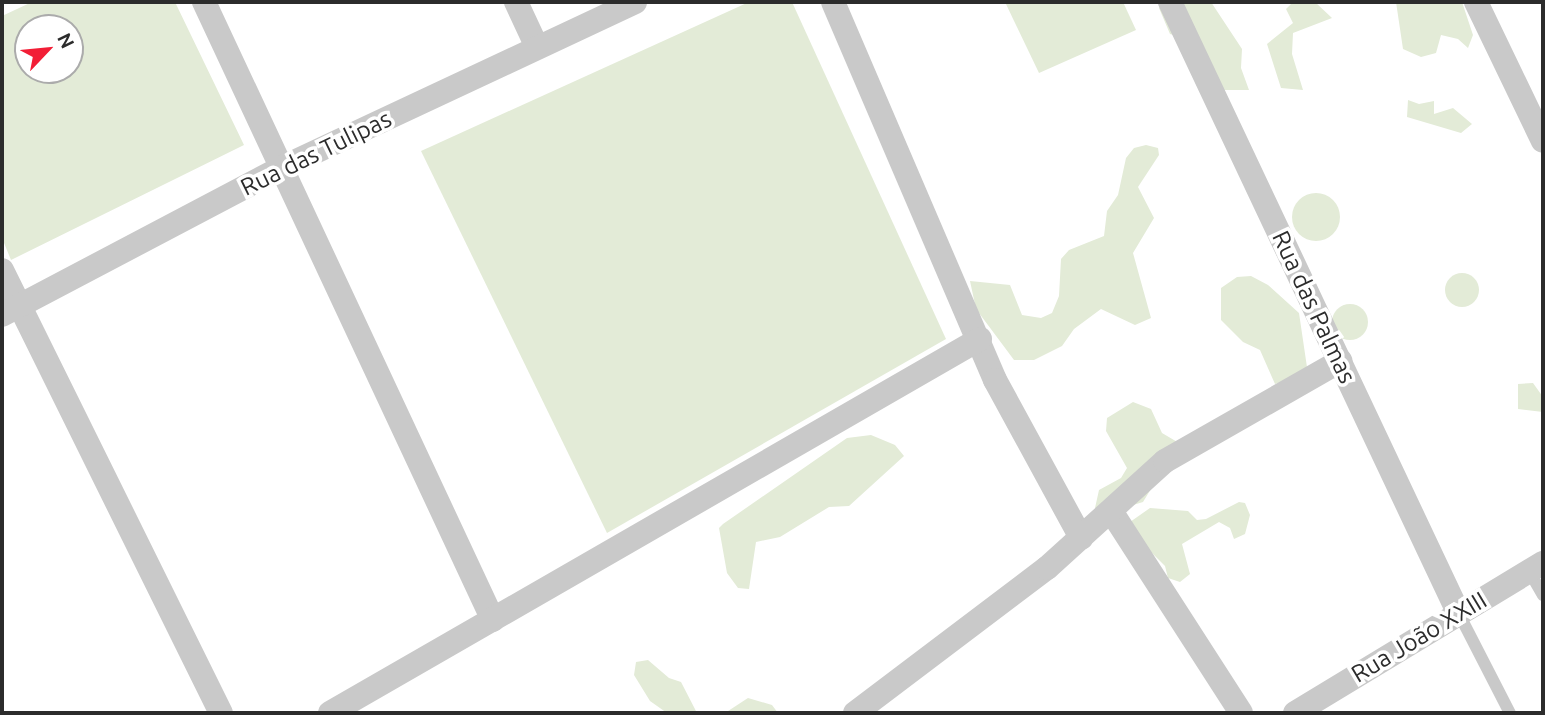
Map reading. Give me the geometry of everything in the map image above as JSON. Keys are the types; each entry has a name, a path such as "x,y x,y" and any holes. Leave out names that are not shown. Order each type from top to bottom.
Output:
{"street":[{"path":"204,2 493,620"},
{"path":"516,2 537,47"},
{"name":"Rua das Tulipas","path":"11,311 281,168 635,2"},
{"path":"833,2 980,339 995,380 1081,538"},
{"name":"Rua das Palmas","path":"1170,2 1458,612"},
{"path":"1476,2 1543,142"},
{"path":"2,270 11,311 221,713"},
{"path":"342,710 980,339"},
{"path":"855,713 1081,538 1165,461 1340,361"},
{"path":"1111,511 1241,713"},
{"name":"Rua João XXIII","path":"1295,713 1536,567"}],"lane":[{"path":"1536,567 1543,595"},
{"path":"1458,612 1510,713"}],"green space":[{"path":"32,2 175,2 244,145 11,260 2,238 2,16"},
{"path":"749,2 792,2 946,339 607,533 421,151"},
{"path":"1005,2 1123,2 1136,30 1039,73"},
{"path":"1163,2 1211,2 1242,49 1241,68 1249,90 1215,90 1198,42 1170,34 1159,8"},
{"path":"1293,2 1315,2 1332,18 1293,33 1292,54 1303,90 1281,88 1267,44 1293,23 1286,9"},
{"path":"1396,2 1462,2 1473,35 1468,48 1458,39 1441,35 1436,53 1421,57 1403,49"},
{"path":"1408,100 1419,104 1434,101 1434,114 1453,108 1472,124 1461,133 1407,117"},
{"path":"1146,145 1158,148 1159,155 1138,187 1154,218 1133,253 1151,318 1135,325 1101,309 1074,329 1062,346 1034,360 1014,360 976,309 970,281 1010,285 1022,315 1041,318 1052,313 1059,296 1061,259 1069,250 1104,236 1107,211 1118,195 1126,158 1134,148"},
{"path":"1316,193 1333,200 1340,217 1333,234 1316,241 1299,234 1292,217 1299,200"},
{"path":"1462,273 1474,278 1479,290 1474,302 1462,307 1450,302 1445,290 1450,278"},
{"path":"1251,276 1268,285 1299,313 1308,374 1275,384 1260,350 1243,342 1221,320 1221,288 1237,277"},
{"path":"1350,304 1363,309 1368,322 1363,335 1350,340 1337,335 1332,322 1337,309"},
{"path":"1533,383 1543,397 1543,412 1518,409 1518,384"},
{"path":"1133,402 1151,409 1162,433 1179,443 1143,502 1110,512 1095,508 1099,490 1121,478 1127,468 1106,431 1107,418"},
{"path":"871,435 895,445 904,456 849,506 829,507 780,537 756,542 749,589 738,588 727,573 719,528 847,438"},
{"path":"1239,502 1245,503 1250,515 1245,534 1234,539 1230,528 1219,522 1182,544 1190,574 1180,582 1168,578 1165,566 1142,543 1130,522 1150,508 1188,511 1197,520 1206,519"},
{"path":"648,660 669,678 681,682 697,713 667,713 650,701 634,675 636,662"},
{"path":"748,698 772,705 778,713 725,713"}]}
